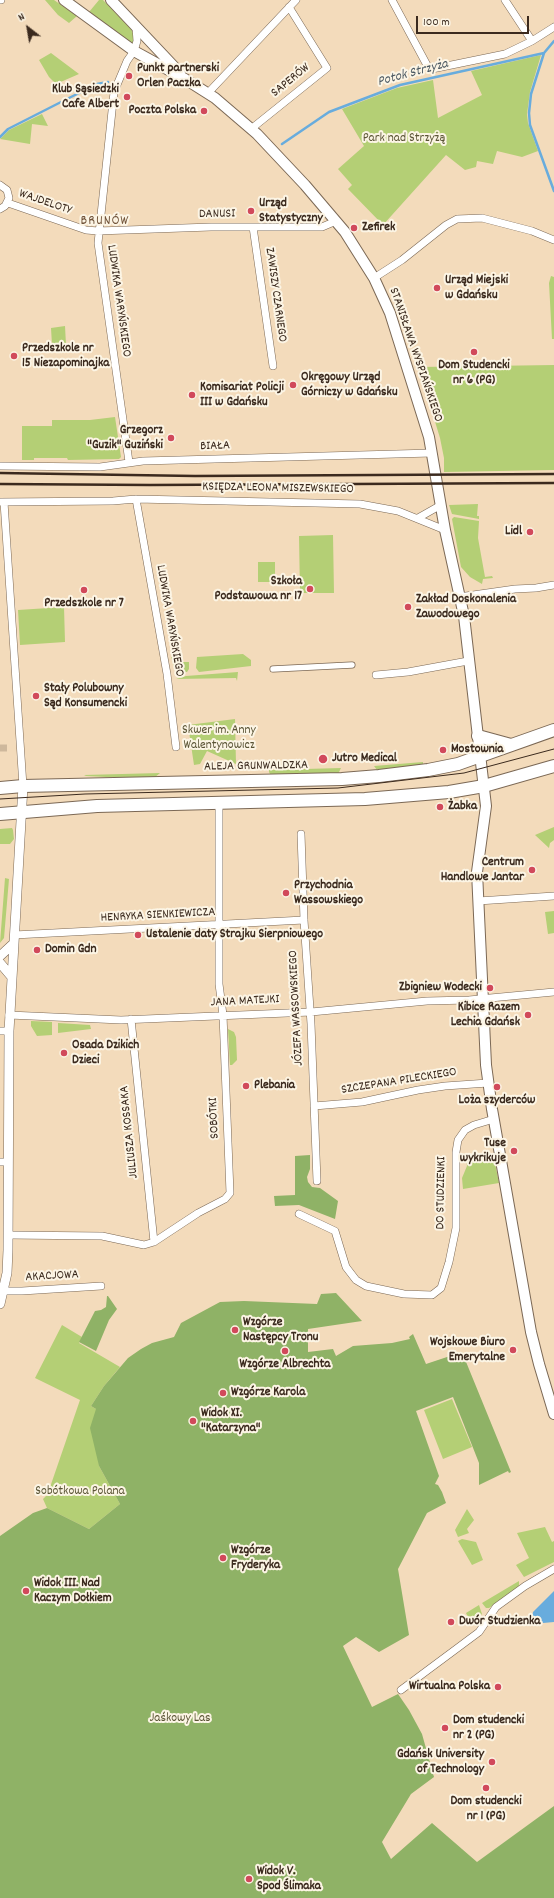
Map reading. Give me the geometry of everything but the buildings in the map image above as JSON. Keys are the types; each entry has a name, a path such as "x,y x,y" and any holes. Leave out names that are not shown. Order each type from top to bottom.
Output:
{"main road":[{"name":"STANISŁAWA WYSPIAŃSKIEGO","path":"64,0 134,51 208,93 251,129 283,161 336,221 358,251 374,278 393,321 426,425 432,453"},
{"name":"STANISŁAWA WYSPIAŃSKIEGO","path":"110,0 185,79"},
{"path":"432,453 445,530 464,616 468,661 486,806 477,872 482,999 488,1083 531,1332 554,1414"},
{"name":"ALEJA GRUNWALDZKA","path":"0,788 23,786 342,779 428,770 481,756 554,730"},
{"path":"478,736 511,745"},
{"path":"0,814 97,806 365,799 449,792 484,786 554,766"}],"street":[{"path":"208,93 296,0"},
{"path":"392,0 428,67 432,69 505,54 532,41 554,27"},
{"path":"506,0 532,41"},
{"name":"SAPERÓW","path":"251,129 327,68 289,8"},
{"path":"134,51 137,41 135,25"},
{"name":"LUDWIKA WARYŃSKIEGO","path":"129,462 98,250 98,231 114,92 127,61 134,51"},
{"path":"0,185 7,190 9,194 8,203 0,209"},
{"name":"WAJDELOTY","path":"8,203 86,230 98,231"},
{"path":"374,278 402,260 446,225 457,220 482,218 532,231 554,240"},
{"name":"DANUSI","path":"98,231 253,227 322,227 336,221"},
{"name":"ZAWISZY CZARNEGO","path":"253,227 273,366"},
{"name":"BIAŁA","path":"0,466 100,467 129,462 432,453"},
{"name":"LUDWIKA WARYŃSKIEGO","path":"136,499 167,674 176,747"},
{"name":"KSIĘDZA LEONA MISZEWSKIEGO","path":"2,502 114,501 136,499 360,504 398,511 445,530"},
{"path":"0,1304 7,1273 8,1235 4,1162 4,1031 9,1015 23,786 2,502"},
{"path":"418,518 441,505"},
{"path":"460,597 554,585"},
{"path":"376,675 408,672 468,661"},
{"path":"273,669 352,665"},
{"name":"SOBÓTKI","path":"8,1235 102,1236 144,1246 154,1242 198,1213 225,1199 230,1194 223,1015 219,984 219,803"},
{"name":"JÓZEFA WASSOWSKIEGO","path":"301,834 304,920 311,1012 318,1181"},
{"path":"478,901 554,896"},
{"name":"HENRYKA SIENKIEWICZA","path":"14,940 304,920"},
{"path":"0,956 14,940"},
{"path":"0,963 11,976"},
{"name":"JANA MATEJKI","path":"9,1015 82,1020 311,1012 427,1001 482,999 554,992"},
{"name":"JULIUSZA KOSSAKA","path":"131,1019 154,1242"},
{"name":"SZCZEPANA PILECKIEGO","path":"314,1106 362,1102 445,1086 488,1083"},
{"name":"DO STUDZIENKI","path":"299,1214 335,1231 346,1267 356,1280 366,1286 424,1296 435,1293 441,1288 443,1282 456,1228 456,1152 458,1140 466,1130 482,1122 494,1119"},
{"name":"AKACJOWA","path":"3,1291 101,1286"},
{"path":"401,1690 479,1632 496,1607 525,1586 554,1569"}],"green space":[{"path":"45,0 54,0 77,16 69,23 58,15"},
{"path":"99,0 103,0 131,29 134,35 134,45 89,12"},
{"path":"51,53 79,74 56,84 49,77 39,60"},
{"name":"Park nad Strzyżą","path":"541,55 530,92 527,114 528,123 538,151 522,157 497,151 493,164 477,161 476,167 465,170 446,155 383,225 348,189 352,185 338,169 364,146 342,109 397,88 433,80 438,118 482,95 471,71"},
{"path":"42,114 48,126 32,124 30,144 0,139 9,130"},
{"path":"551,276 554,277 554,339 552,339 549,283"},
{"path":"65,326 66,345 52,345 51,328"},
{"path":"554,365 554,470 444,472 444,458 440,438 419,369 420,367"},
{"path":"115,417 121,457 119,459 68,460 67,458 34,458 34,460 22,460 22,426 52,426 52,420 90,420"},
{"path":"478,504 477,516 479,516 479,519 452,514 449,505"},
{"path":"454,517 479,521 478,538 485,577 492,576 493,578 483,579 482,584 470,577 461,567 452,519"},
{"path":"333,535 334,593 300,593 299,536"},
{"path":"258,562 275,562 275,584 271,584 271,582 258,582"},
{"path":"64,607 65,642 20,645 18,610"},
{"path":"243,654 251,660 251,666 199,672 196,668 197,657"},
{"path":"176,656 183,662 189,662 189,669 187,672 176,673 171,657"},
{"path":"238,672 237,681 236,678 176,679 186,676"},
{"name":"Skwer im. Anny Walentynowicz","path":"235,719 236,764 207,751 200,764 194,765 188,725"},
{"path":"423,762 423,766 377,770 374,766"},
{"path":"341,768 338,774 271,776 269,772 269,770"},
{"path":"160,773 154,778 84,775"},
{"path":"554,827 554,840 550,843 549,848 535,835"},
{"path":"12,828 14,839 10,844 0,844 0,829"},
{"path":"5,878 9,879 4,938 0,943"},
{"path":"554,911 554,933 548,934 545,912"},
{"path":"31,1021 52,1022 52,1035 37,1036 31,1026"},
{"path":"58,1023 90,1025 91,1029 58,1033"},
{"path":"228,1029 234,1032 236,1037 237,1060 232,1065 230,1065"},
{"path":"493,1153 499,1183 463,1189 462,1178 467,1166 466,1157"},
{"path":"310,1155 310,1169 307,1177 308,1182 312,1187 320,1188 338,1201 335,1219 299,1205 275,1206 274,1196 295,1195 295,1156"},
{"name":"Jaśkowy Las","path":"336,1293 362,1321 308,1329 308,1352 333,1349 336,1356 353,1346 392,1343 410,1339 409,1337 413,1334 426,1364 462,1352 511,1472 509,1473 508,1471 479,1485 479,1463 453,1397 416,1411 439,1476 435,1484 438,1485 446,1503 427,1513 398,1569 409,1635 379,1652 356,1637 343,1646 372,1707 398,1694 409,1710 422,1734 434,1777 411,1794 382,1842 391,1859 432,1823 477,1862 554,1806 554,1898 0,1898 0,1536 33,1513 47,1508 89,1529 120,1504 99,1466 90,1428 96,1409 91,1406 104,1386 128,1358 152,1343 174,1337 181,1323 220,1302 244,1301 317,1304 321,1294"},
{"path":"107,1296 117,1309 109,1320 96,1351 79,1342 95,1311 106,1307"},
{"name":"Sobótkowa Polana","path":"62,1325 82,1337 79,1343 120,1367 104,1386 91,1406 96,1409 99,1466 120,1504 89,1529 47,1508 43,1499 47,1496 80,1400 35,1378"},
{"path":"452,1399 472,1447 443,1459 424,1410"},
{"path":"467,1509 474,1520 467,1529 469,1533 458,1537 455,1530"},
{"path":"545,1527 552,1542 554,1541 554,1562 524,1577 516,1565 529,1558 517,1533"},
{"path":"462,1539 476,1542 483,1560 472,1565 458,1541"},
{"path":"519,1581 519,1587 489,1608 486,1608 482,1603"},
{"path":"479,1605 482,1614 471,1623 466,1613"}],"water":[{"path":"554,1591 554,1622 543,1623 532,1616 533,1612"}],"waterway":[{"name":"Potok Strzyża","path":"282,144 329,112 400,85 544,53 554,41"},
{"path":"544,53 531,94 529,113 530,125 554,191"},
{"path":"0,137 8,129 97,84 108,82"}],"tunnel":[{"path":"0,748 8,748"}],"tram line":[{"path":"0,799 85,794 338,788 464,773 554,749"}],"railway":[{"path":"0,473 195,476 554,474"},
{"path":"0,484 150,485 554,483"}],"place":[{"name":"Punkt partnerski Orlen Paczka","path":"129,76"},
{"name":"Klub Sąsiedzki Cafe Albert","path":"127,97"},
{"name":"Poczta Polska","path":"204,111"},
{"name":"Urząd Statystyczny","path":"251,211"},
{"name":"Zefirek","path":"354,228"},
{"name":"Urząd Miejski w Gdańsku","path":"437,288"},
{"name":"Dom Studencki nr 6 (PG)","path":"474,352"},
{"name":"Przedszkole nr 15 Niezapominajka","path":"14,356"},
{"name":"Okręgowy Urząd Górniczy w Gdańsku","path":"293,385"},
{"name":"Komisariat Policji III w Gdańsku","path":"192,395"},
{"name":"Grzegorz \"Guzik\" Guziński","path":"171,438"},
{"name":"Lidl","path":"530,532"},
{"name":"Szkoła Podstawowa nr 17","path":"310,589"},
{"name":"Przedszkole nr 7","path":"84,590"},
{"name":"Zakład Doskonalenia Zawodowego","path":"408,607"},
{"name":"Stały Polubowny Sąd Konsumencki","path":"36,696"},
{"name":"Mostownia","path":"443,750"},
{"name":"Jutro Medical","path":"323,759"},
{"name":"Żabka","path":"440,807"},
{"name":"Centrum Handlowe Jantar","path":"532,870"},
{"name":"Przychodnia Wassowskiego","path":"286,893"},
{"name":"Ustalenie daty Strajku Sierpniowego","path":"138,935"},
{"name":"Domin Gdn","path":"37,950"},
{"name":"Zbigniew Wodecki","path":"490,988"},
{"name":"Kibice Razem Lechia Gdańsk","path":"528,1015"},
{"name":"Osada Dzikich Dzieci","path":"64,1053"},
{"name":"Plebania","path":"246,1086"},
{"name":"Loża szyderców","path":"497,1087"},
{"name":"Tuse wykrikuje","path":"514,1151"},
{"name":"Wzgórze Następcy Tronu","path":"235,1330"},
{"name":"Wojskowe Biuro Emerytalne","path":"513,1350"},
{"name":"Wzgórze Albrechta","path":"285,1351"},
{"name":"Wzgórze Karola","path":"223,1393"},
{"name":"Widok XI. \"Katarzyna\"","path":"193,1421"},
{"name":"Wzgórze Fryderyka","path":"223,1558"},
{"name":"Widok III. Nad Kaczym Dołkiem","path":"26,1591"},
{"name":"Dwór Studzienka","path":"451,1622"},
{"name":"Wirtualna Polska","path":"498,1687"},
{"name":"Dom studencki nr 2 (PG)","path":"445,1728"},
{"name":"Gdańsk University of Technology","path":"492,1762"},
{"name":"Dom studencki nr 1 (PG)","path":"486,1788"},
{"name":"Widok V. Spod Ślimaka","path":"249,1879"}],"district":[{"name":"BRUNÓW","path":"105,222"}]}
